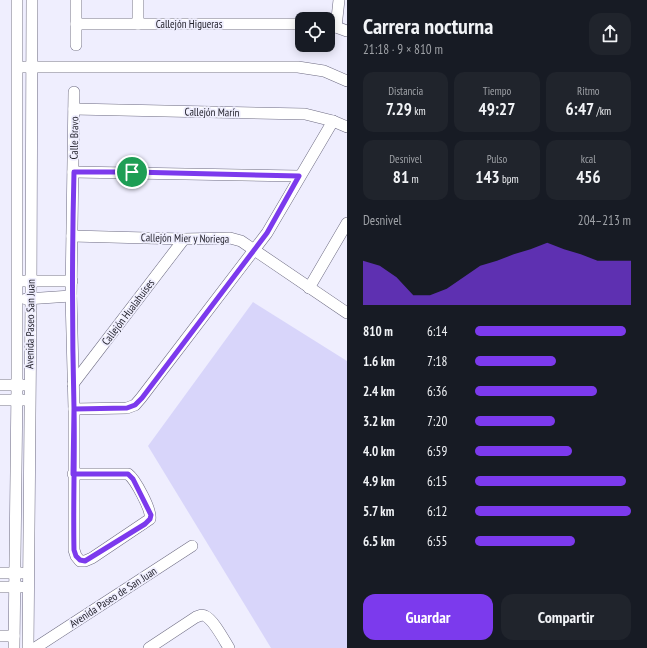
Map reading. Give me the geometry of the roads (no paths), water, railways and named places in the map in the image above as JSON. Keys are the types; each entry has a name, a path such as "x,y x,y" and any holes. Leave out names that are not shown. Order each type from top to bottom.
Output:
{"street":[{"name":"Avenida Paseo San Juan","path":"14,648 17,400 17,0"},
{"name":"Avenida Paseo San Juan","path":"28,648 29,385 32,299 32,0"},
{"path":"76,0 76,45"},
{"path":"138,0 138,24"},
{"path":"335,15 339,0"},
{"name":"Callejón Higueras","path":"76,24 295,24"},
{"path":"335,27 347,31"},
{"path":"18,67 298,67 324,72 347,81"},
{"name":"Calle Bravo","path":"73,474 128,474 133,479 151,515 150,519 145,524 92,558 85,561 80,560 76,556 74,550 73,474 74,409 71,296 74,92"},
{"name":"Callejón Marín","path":"74,109 305,114 333,121 347,127"},
{"path":"74,409 127,408 135,405 142,398 267,233 299,176 333,121"},
{"path":"74,172 299,176"},
{"path":"309,288 347,223"},
{"name":"Callejón Mier y Noriega","path":"72,236 184,239 230,238 241,241 347,313"},
{"name":"Callejón Hualahuises","path":"73,384 184,239"},
{"path":"16,281 72,281"},
{"path":"17,300 71,296"},
{"path":"0,385 29,385"},
{"path":"0,400 29,400"},
{"name":"Avenida Paseo de San Juan","path":"35,648 192,546"},
{"path":"0,573 29,572"},
{"path":"0,587 28,586"},
{"path":"151,647 196,617 202,615 207,616 212,622 229,648"},
{"path":"0,636 14,636"}]}
